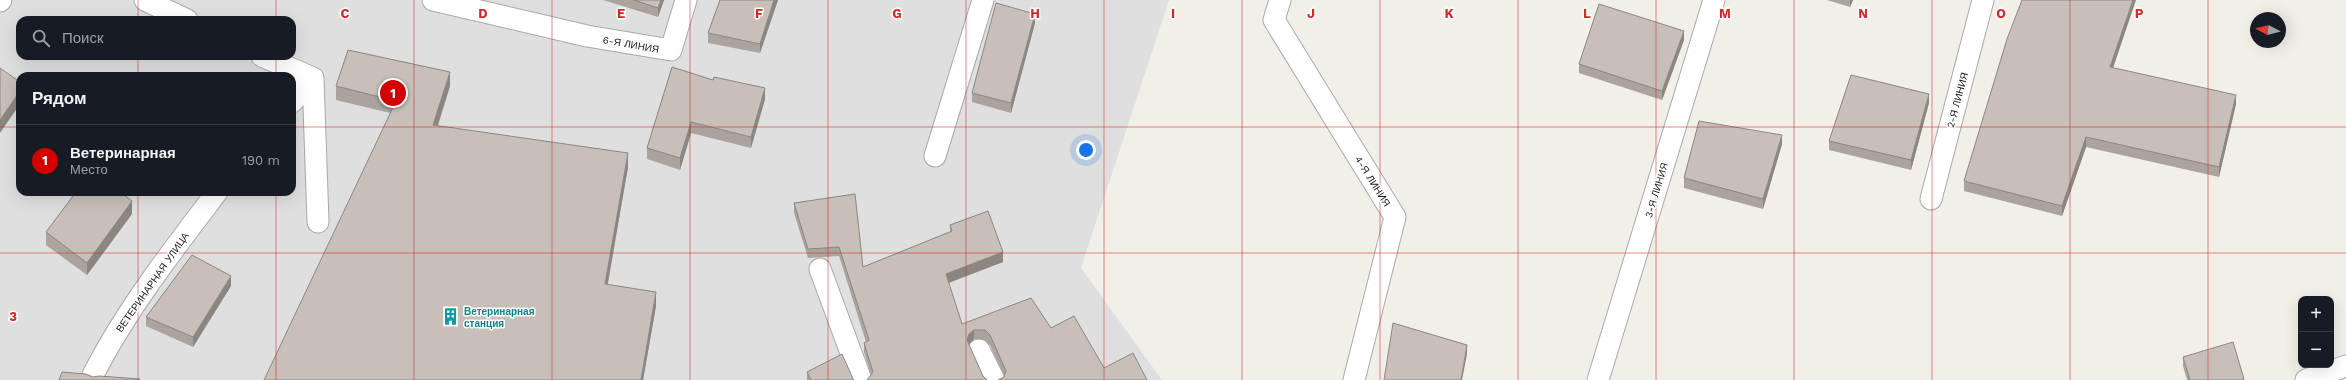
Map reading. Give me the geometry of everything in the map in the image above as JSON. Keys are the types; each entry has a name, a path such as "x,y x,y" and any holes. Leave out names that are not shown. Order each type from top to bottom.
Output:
{"street":[{"path":"145,0 179,16"},
{"name":"6-Я ЛИНИЯ","path":"433,0 587,36 670,50 686,0"},
{"path":"935,156 983,0"},
{"name":"4-Я ЛИНИЯ","path":"1280,0 1274,20 1395,217 1354,380"},
{"name":"3-Я ЛИНИЯ","path":"1598,380 1714,0"},
{"name":"2-Я ЛИНИЯ","path":"1931,199 1983,0"},
{"path":"271,60 313,78"},
{"path":"296,97 313,78"},
{"path":"313,78 318,222"},
{"name":"ВЕТЕРИНАРНАЯ УЛИЦА","path":"93,375 108,345 180,241 215,196"},
{"path":"820,269 861,380"},
{"path":"979,350 994,380"},
{"path":"2306,380 2346,366"}],"shaded area":[{"path":"0,0 1169,0 1081,268 1162,380 0,380"}],"building":[{"path":"634,0 661,0 658,8"},
{"path":"720,0 774,0 760,44 708,33"},
{"path":"2022,0 2133,0 2110,67 2236,95 2219,167 2086,137 2062,206 1964,181 2007,39"},
{"path":"996,3 1035,14 1011,103 972,93"},
{"path":"1599,4 1684,31 1662,91 1579,64"},
{"name":"Ветеринарная станция","path":"348,50 450,72 433,125 628,153 605,284 656,292 641,380 264,380 396,101 336,86"},
{"path":"672,67 713,80 714,77 765,88 751,137 691,122 680,158 647,148"},
{"path":"0,68 16,79 16,97 0,120"},
{"path":"1851,75 1929,94 1911,160 1829,141"},
{"path":"1699,121 1782,135 1763,199 1684,178"},
{"path":"855,194 863,267 952,231 950,225 988,211 1003,252 946,274 962,324 1031,298 1051,328 1074,316 1104,368 1133,353 1147,380 998,380 1004,377 1006,371 990,335 985,330 974,330 969,334 967,340 983,376 987,380 867,380 873,372 864,343 869,340 839,247 808,249 794,203"},
{"path":"73,196 125,196 132,201 87,263 46,232"},
{"path":"192,255 231,276 193,337 146,317"},
{"path":"1393,323 1467,345 1461,380 1384,380"},
{"path":"2233,342 2244,379 2190,380 2183,357"},
{"path":"842,354 854,380 811,380 807,372"},
{"path":"62,372 86,374 93,377 99,376 140,379 59,380"}],"place":[{"name":"Ветеринарная","path":"393,93"},
{"name":"Ветеринарная станция","path":"451,317"}]}
